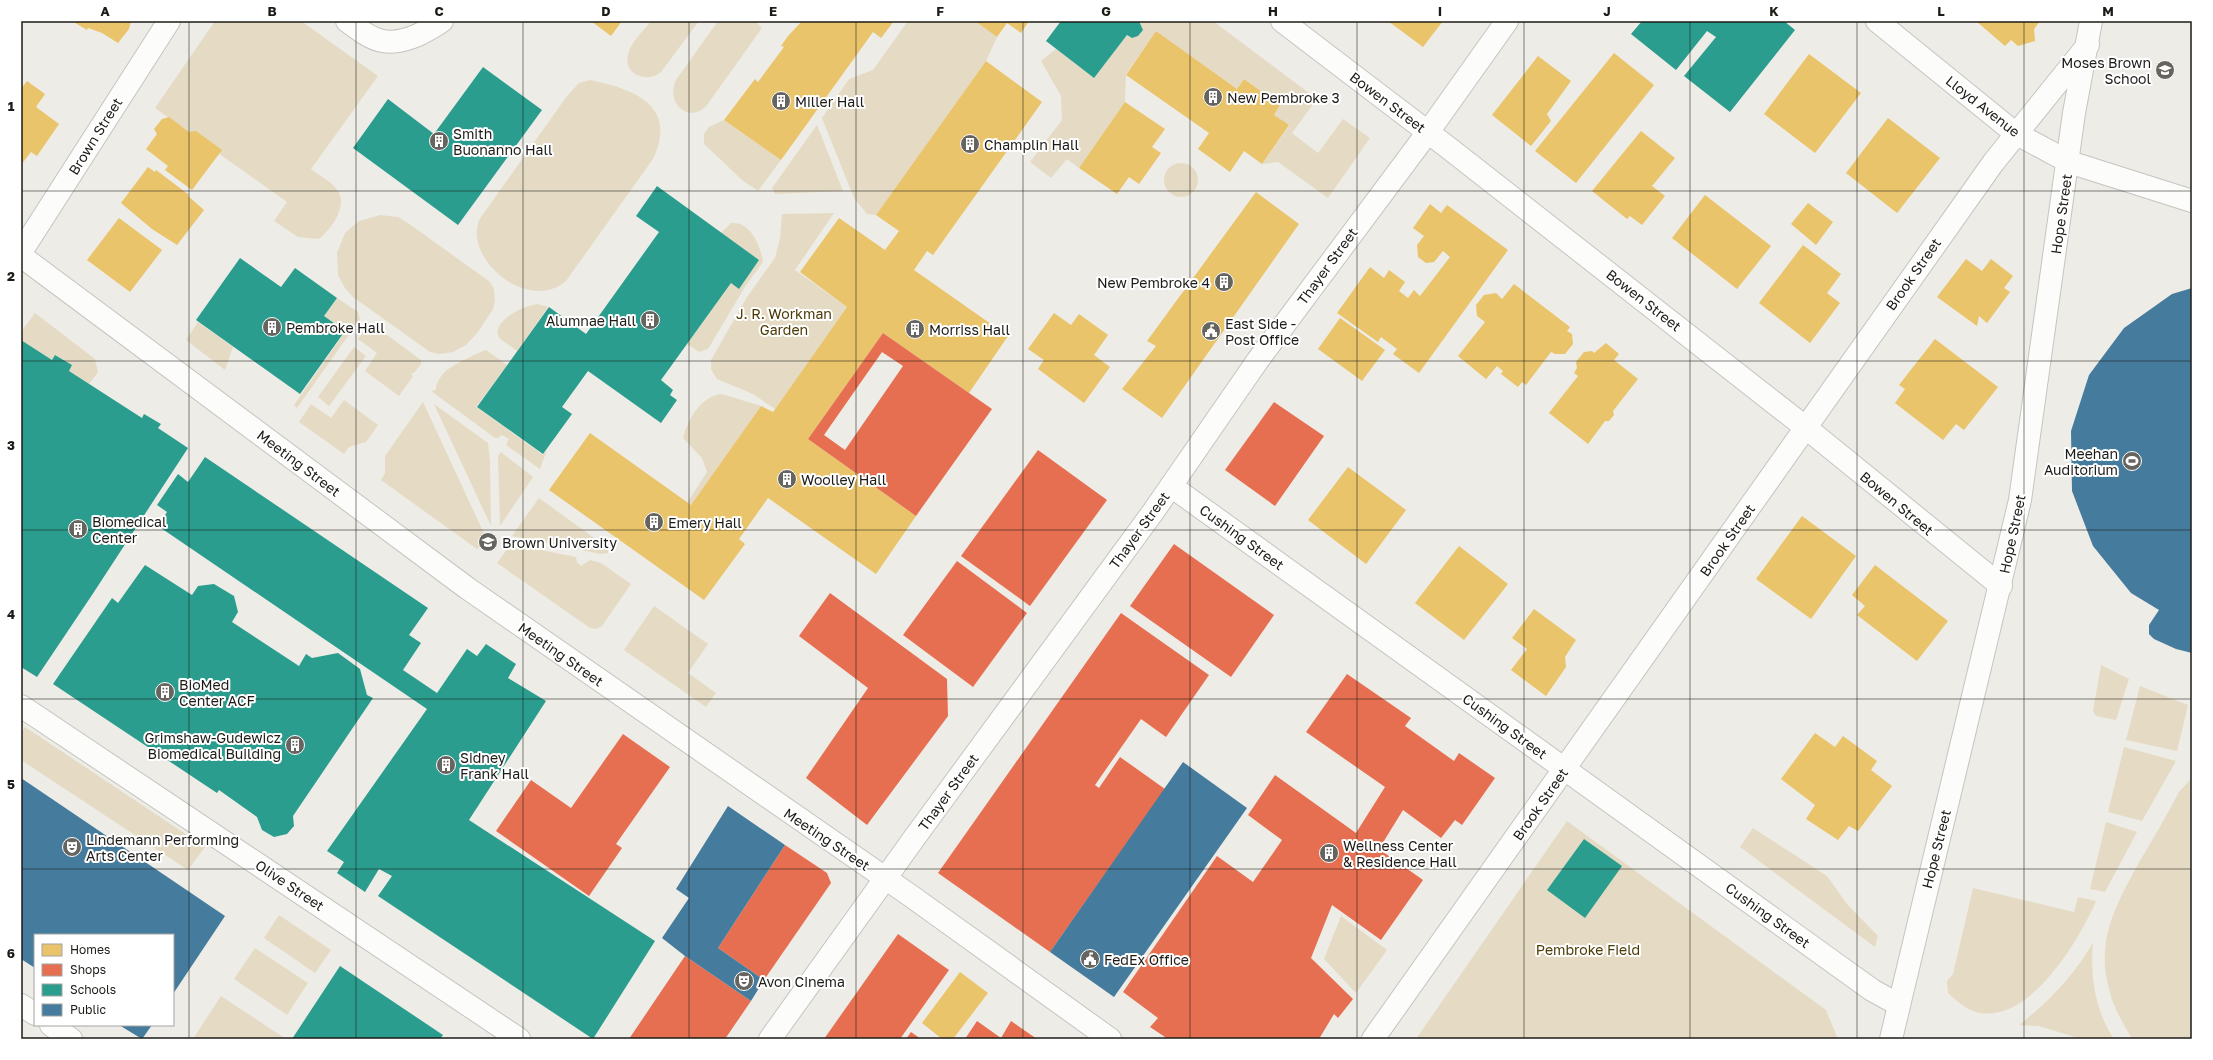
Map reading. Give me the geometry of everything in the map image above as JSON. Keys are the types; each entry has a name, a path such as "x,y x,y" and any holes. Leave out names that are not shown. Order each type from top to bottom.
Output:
{"street":[{"name":"Brown Street","path":"21,252 168,21"},
{"path":"346,21 367,36 385,43 403,42 434,27 442,21"},
{"name":"Bowen Street","path":"1282,21 1428,132 1805,427 2001,586"},
{"name":"Thayer Street","path":"770,1039 885,878 1171,486 1258,360 1428,132 1507,21"},
{"name":"Lloyd Avenue","path":"1877,21 2015,134 2069,162 2192,201"},
{"name":"Hope Street","path":"1891,1039 1909,957 2001,586 2020,500 2069,162 2074,113 2088,45 2091,21"},
{"name":"Brook Street","path":"1373,1039 1805,427 2015,134 2088,45"},
{"name":"Meeting Street","path":"21,256 467,588 885,878 1110,1039"},
{"name":"Cushing Street","path":"1171,486 1872,990 1899,1005"},
{"name":"Olive Street","path":"21,706 519,1039"},
{"path":"21,1005 34,1013"},
{"path":"52,1026 72,1039"}],"green space":[{"path":"215,21 301,21 378,76 311,169 332,184 341,197 340,211 337,217 333,224 319,239 298,237 274,221 287,202 155,108"},
{"path":"651,21 699,21 661,72 649,77 643,77 637,75 629,67 627,62 628,55 634,41"},
{"path":"718,21 755,21 762,28 707,105 700,111 693,113 686,112 676,103 673,88 676,80"},
{"path":"908,21 975,21 997,37 986,61 876,215 867,214 854,198 822,118 849,79 873,70"},
{"path":"1139,21 1213,21 1317,99 1292,133 1318,153 1343,119 1370,138 1328,198 1278,162 1262,164 1289,126 1274,115 1280,105 1244,79 1237,89 1156,31 1126,74 1125,102 1079,168 1067,159 1051,178 1030,162 1062,120 1061,96 1041,61 1056,49 1094,78 1127,35 1132,38 1138,36 1143,30"},
{"path":"590,80 622,89 636,95 648,103 656,113 660,126 659,141 653,159 566,281 550,290 533,291 516,285 500,276 488,262 479,247 477,232 481,217 567,96 579,83"},
{"path":"724,120 781,160 758,191 742,180 704,144 704,134 709,127"},
{"path":"817,125 843,191 775,194 772,188"},
{"path":"1184,163 1191,165 1196,170 1198,180 1196,190 1191,195 1178,197 1171,195 1166,190 1164,177 1166,170 1171,165"},
{"name":"J. R. Workman Garden","path":"834,213 795,270 847,307 775,409 753,394 717,379 711,369 711,360 747,297 775,258 780,238 782,214"},
{"path":"380,215 398,217 408,223 490,282 494,289 495,301 493,309 478,332 466,345 453,352 440,354 430,352 353,297 345,288 338,275 337,253 345,233 359,221"},
{"path":"731,223 738,223 744,226 754,236 760,249 763,262 746,285 708,349 699,352 687,344 731,283 739,288 759,260 721,233"},
{"path":"337,298 358,312 360,319 297,408 294,405 345,332 324,316"},
{"path":"538,304 548,307 517,351 499,338 499,326 504,320 525,307"},
{"path":"35,313 95,359 98,372 89,384 69,371 72,365 56,355 52,360 21,340 21,332"},
{"path":"198,322 233,347 225,370 186,340"},
{"path":"372,324 421,360 421,364 414,373 411,373 413,376 399,396 365,371 377,353 358,339 367,326"},
{"path":"354,347 366,356 329,406 318,397"},
{"path":"486,350 507,365 476,407 543,455 547,450 540,469 506,445 509,439 502,435 495,438 431,391 436,390 436,385 448,369 465,359"},
{"path":"722,394 761,406 691,505 687,503 707,472 702,458 683,438 688,423 696,410 708,399"},
{"path":"344,400 378,425 366,442 349,447 344,454 299,422 311,404 331,418"},
{"path":"423,402 487,540 477,549 381,480 385,473 385,456"},
{"path":"434,404 488,443 490,461 491,526"},
{"path":"501,452 533,477 500,526 498,456"},
{"path":"539,498 608,548 608,553 601,554 512,536"},
{"path":"511,544 576,557 577,562 581,566 590,560 601,563 631,584 602,626 596,629 590,628 497,563"},
{"path":"654,606 708,644 688,673 716,693 706,707 624,650"},
{"path":"2101,665 2129,679 2116,720 2096,716 2093,711"},
{"path":"2140,686 2188,705 2177,751 2126,740"},
{"path":"25,727 205,847 188,870 21,760 21,733"},
{"path":"2124,747 2176,761 2142,821 2108,812"},
{"path":"2192,778 2192,1039 2132,1039 2116,1009 2109,989 2105,971 2107,937 2117,905 2132,875 2179,792"},
{"name":"Pembroke Field","path":"1567,821 1826,1010 1838,1039 1416,1039"},
{"path":"2106,822 2137,832 2105,892 2090,889"},
{"path":"1753,828 1827,876 1847,904 1878,936 1875,947 1740,847"},
{"path":"1973,888 2074,912 2078,897 2096,901 2077,937 2049,977 2032,994 2014,1006 1995,1013 1972,1011 1948,993 1947,981 1953,974"},
{"path":"279,915 331,950 315,973 264,938"},
{"path":"1341,916 1387,950 1356,993 1324,959"},
{"path":"2093,943 2092,968 2095,993 2102,1017 2114,1039 2081,1039 2039,1026 2019,1025 2051,997 2078,966"},
{"path":"255,948 308,983 287,1015 234,979"},
{"path":"221,996 286,1039 193,1039"}],"building: Homes":[{"path":"72,21 131,21 129,29 118,43 102,33 88,28 87,30"},
{"path":"591,21 622,21 611,36"},
{"name":"Miller Hall","path":"802,21 894,21 881,38 873,32 781,160 724,120 755,79 758,82 784,47 781,46 788,36"},
{"path":"975,21 1029,21 1021,33 1007,23 997,37"},
{"path":"1388,21 1443,21 1423,47"},
{"path":"1976,21 2040,21 2034,29 2035,41 2018,46 2011,40 2005,46"},
{"name":"New Pembroke 3","path":"1156,31 1237,89 1244,79 1280,105 1274,115 1289,125 1262,164 1244,151 1230,172 1198,149 1209,133 1126,75"},
{"path":"1614,53 1654,85 1576,183 1535,151"},
{"path":"1809,54 1861,93 1815,153 1764,114"},
{"path":"1538,56 1571,81 1547,114 1551,121 1531,146 1492,115"},
{"path":"986,61 1042,102 933,255 927,251 914,270 1008,336 969,393 883,333 808,439 916,516 876,574 768,498 739,539 745,544 704,600 549,490 590,433 691,505 761,406 773,412 847,307 800,272 839,218 885,250 899,231 876,215"},
{"path":"27,81 45,94 36,107 59,124 37,156 31,152 21,165 21,89"},
{"path":"1125,102 1165,129 1152,147 1161,153 1139,184 1129,177 1117,194 1079,168"},
{"path":"169,117 189,132 196,131 222,150 192,190 165,170 168,166 146,149 157,134 154,129 162,119"},
{"path":"1888,118 1940,158 1897,213 1846,173"},
{"path":"1641,131 1675,158 1652,186 1665,196 1642,225 1630,216 1627,219 1592,191"},
{"path":"148,167 155,172 156,170 189,195 188,196 204,210 177,245 152,229 121,203"},
{"name":"New Pembroke 4","path":"1256,192 1299,224 1162,418 1122,389 1156,346 1147,341"},
{"path":"1705,195 1771,246 1737,289 1672,238"},
{"path":"1808,203 1833,222 1816,245 1791,224"},
{"path":"1430,204 1441,213 1447,205 1508,250 1419,373 1393,354 1397,349 1381,337 1378,342 1337,313 1370,267 1384,278 1389,270 1405,282 1399,291 1408,298 1414,290 1420,296 1450,257 1443,251 1434,262 1426,263 1418,257 1417,245 1424,236 1413,228"},
{"path":"119,218 162,250 130,292 87,260"},
{"path":"1803,245 1841,274 1827,293 1840,303 1810,343 1759,303"},
{"path":"1966,259 1982,271 1991,259 2013,276 2004,288 2010,292 1987,323 1979,316 1977,326 1937,297"},
{"path":"1514,284 1570,327 1567,331 1572,334 1573,344 1565,354 1555,354 1551,352 1526,385 1522,382 1518,387 1501,374 1503,371 1497,366 1486,379 1458,356 1485,322 1477,316 1476,305 1484,295 1496,293 1502,299"},
{"path":"1054,313 1071,325 1079,314 1108,335 1094,355 1110,367 1084,403 1038,369 1044,360 1028,349"},
{"path":"1340,318 1385,350 1362,381 1318,349"},
{"path":"1935,339 1998,387 1964,430 1956,424 1943,440 1895,403 1905,389 1899,385"},
{"path":"1606,343 1619,354 1614,360 1638,379 1613,411 1614,415 1609,421 1605,421 1588,444 1549,413 1578,376 1574,373 1577,368 1576,362 1584,352 1592,351 1594,353"},
{"path":"1348,467 1406,510 1366,564 1308,520"},
{"path":"1802,516 1856,556 1811,619 1756,579"},
{"path":"1459,546 1508,584 1464,640 1415,603"},
{"path":"1875,565 1948,621 1917,661 1857,615 1865,606 1852,595"},
{"path":"1534,609 1576,640 1565,657 1566,667 1546,696 1511,670 1527,649 1512,638"},
{"path":"1815,733 1835,747 1843,736 1877,761 1871,770 1892,786 1858,831 1849,826 1838,840 1806,819 1815,805 1781,779"},
{"path":"960,972 988,993 953,1039 942,1039 922,1023"}],"building: Shops":[{"path":"883,333 992,409 916,516 808,439","holes":["882,352 903,366 845,450 824,435"]},
{"path":"1274,402 1324,436 1275,506 1225,470"},
{"path":"1038,450 1107,500 1030,606 961,556"},
{"path":"1174,544 1274,615 1231,677 1130,606"},
{"path":"957,561 1027,613 973,687 903,635"},
{"path":"830,593 947,679 948,716 867,825 806,778 868,688 799,636"},
{"path":"1121,613 1209,675 1166,737 1141,719 1095,785 1099,788 1120,757 1165,789 1050,952 938,873"},
{"name":"Wellness Center & Residence Hall","path":"1347,674 1411,718 1405,726 1454,761 1459,753 1495,778 1462,825 1455,820 1441,838 1403,810 1379,849 1423,880 1381,940 1332,905 1311,958 1353,999 1338,1018 1334,1014 1319,1039 1168,1039 1150,1027 1158,1018 1123,992 1217,856 1253,882 1282,840 1248,815 1275,775 1356,833 1385,787 1306,732"},
{"path":"623,734 670,767 616,844 622,848 589,896 496,831 531,780 571,808"},
{"path":"785,845 827,873 831,883 764,980 718,948"},
{"path":"898,934 949,970 900,1039 824,1039"},
{"path":"685,956 751,1001 725,1039 629,1039"},
{"path":"977,1021 1001,1038 1011,1021 1037,1039 965,1039"},
{"path":"911,1032 921,1039 906,1039"}],"building: Schools":[{"path":"1061,21 1139,21 1143,30 1138,36 1132,38 1127,35 1094,78 1046,41"},
{"path":"1642,21 1784,21 1795,30 1730,112 1684,76 1716,37 1707,31 1676,70 1631,34"},
{"name":"Smith Buonanno Hall","path":"483,67 542,110 458,225 353,148 388,99 434,134"},
{"name":"Alumnae Hall","path":"657,186 759,260 739,289 731,283 661,380 673,390 670,395 677,400 661,423 588,371 562,407 572,414 543,454 477,407 549,307 586,334 659,232 636,216"},
{"name":"Pembroke Hall","path":"240,258 281,287 295,268 337,298 324,316 345,331 300,394 196,320"},
{"name":"Biomedical Center","path":"21,340 52,360 55,355 72,365 69,371 142,418 144,414 161,424 158,428 188,448 37,677 21,667"},
{"name":"Sidney Frank Hall","path":"205,457 428,608 409,635 421,643 403,670 437,693 467,649 477,656 486,644 516,664 508,678 546,701 469,820 655,941 593,1039 378,896 392,876 379,869 365,892 337,873 344,862 327,851 427,709 158,526 167,512 157,505 178,474 188,482"},
{"path":"145,565 192,595 198,586 214,584 234,596 238,612 232,622 299,666 306,654 312,658 338,653 360,669 367,695 373,698 293,816 294,826 287,834 274,837 262,830 257,817 219,790 217,793 53,684 112,598 118,603"},
{"path":"1584,839 1622,866 1585,918 1547,890"},
{"path":"340,966 443,1035 440,1039 292,1039"}],"building: Public":[{"name":"Meehan Auditorium","path":"2192,288 2192,653 2176,649 2154,639 2149,634 2149,625 2159,610 2131,593 2093,546 2072,491 2071,431 2089,375 2124,328 2172,294"},
{"path":"1183,762 1247,808 1114,997 1050,952"},
{"name":"Lindemann Performing Arts Center","path":"21,778 225,916 174,992 174,934 34,934 34,967 21,959"},
{"path":"728,806 785,845 718,948 764,980 751,1001 685,956 662,938 689,898 676,889"},
{"path":"121,1026 151,1026 142,1039"}],"place":[{"name":"Moses Brown School","path":"2165,70"},
{"name":"New Pembroke 3","path":"1213,97"},
{"name":"Miller Hall","path":"781,101"},
{"name":"Smith Buonanno Hall","path":"439,141"},
{"name":"Champlin Hall","path":"970,144"},
{"name":"New Pembroke 4","path":"1224,282"},
{"name":"Alumnae Hall","path":"650,320"},
{"name":"Pembroke Hall","path":"272,327"},
{"name":"Morriss Hall","path":"915,329"},
{"name":"East Side - Post Office","path":"1211,331"},
{"name":"Meehan Auditorium","path":"2132,461"},
{"name":"Woolley Hall","path":"787,479"},
{"name":"Emery Hall","path":"654,522"},
{"name":"Biomedical Center","path":"78,529"},
{"name":"Brown University","path":"488,542"},
{"name":"BioMed Center ACF","path":"165,692"},
{"name":"Grimshaw-Gudewicz Biomedical Building","path":"295,745"},
{"name":"Sidney Frank Hall","path":"446,765"},
{"name":"Lindemann Performing Arts Center","path":"72,847"},
{"name":"Wellness Center & Residence Hall","path":"1329,853"},
{"name":"FedEx Office","path":"1090,959"},
{"name":"Avon Cinema","path":"744,981"}]}
